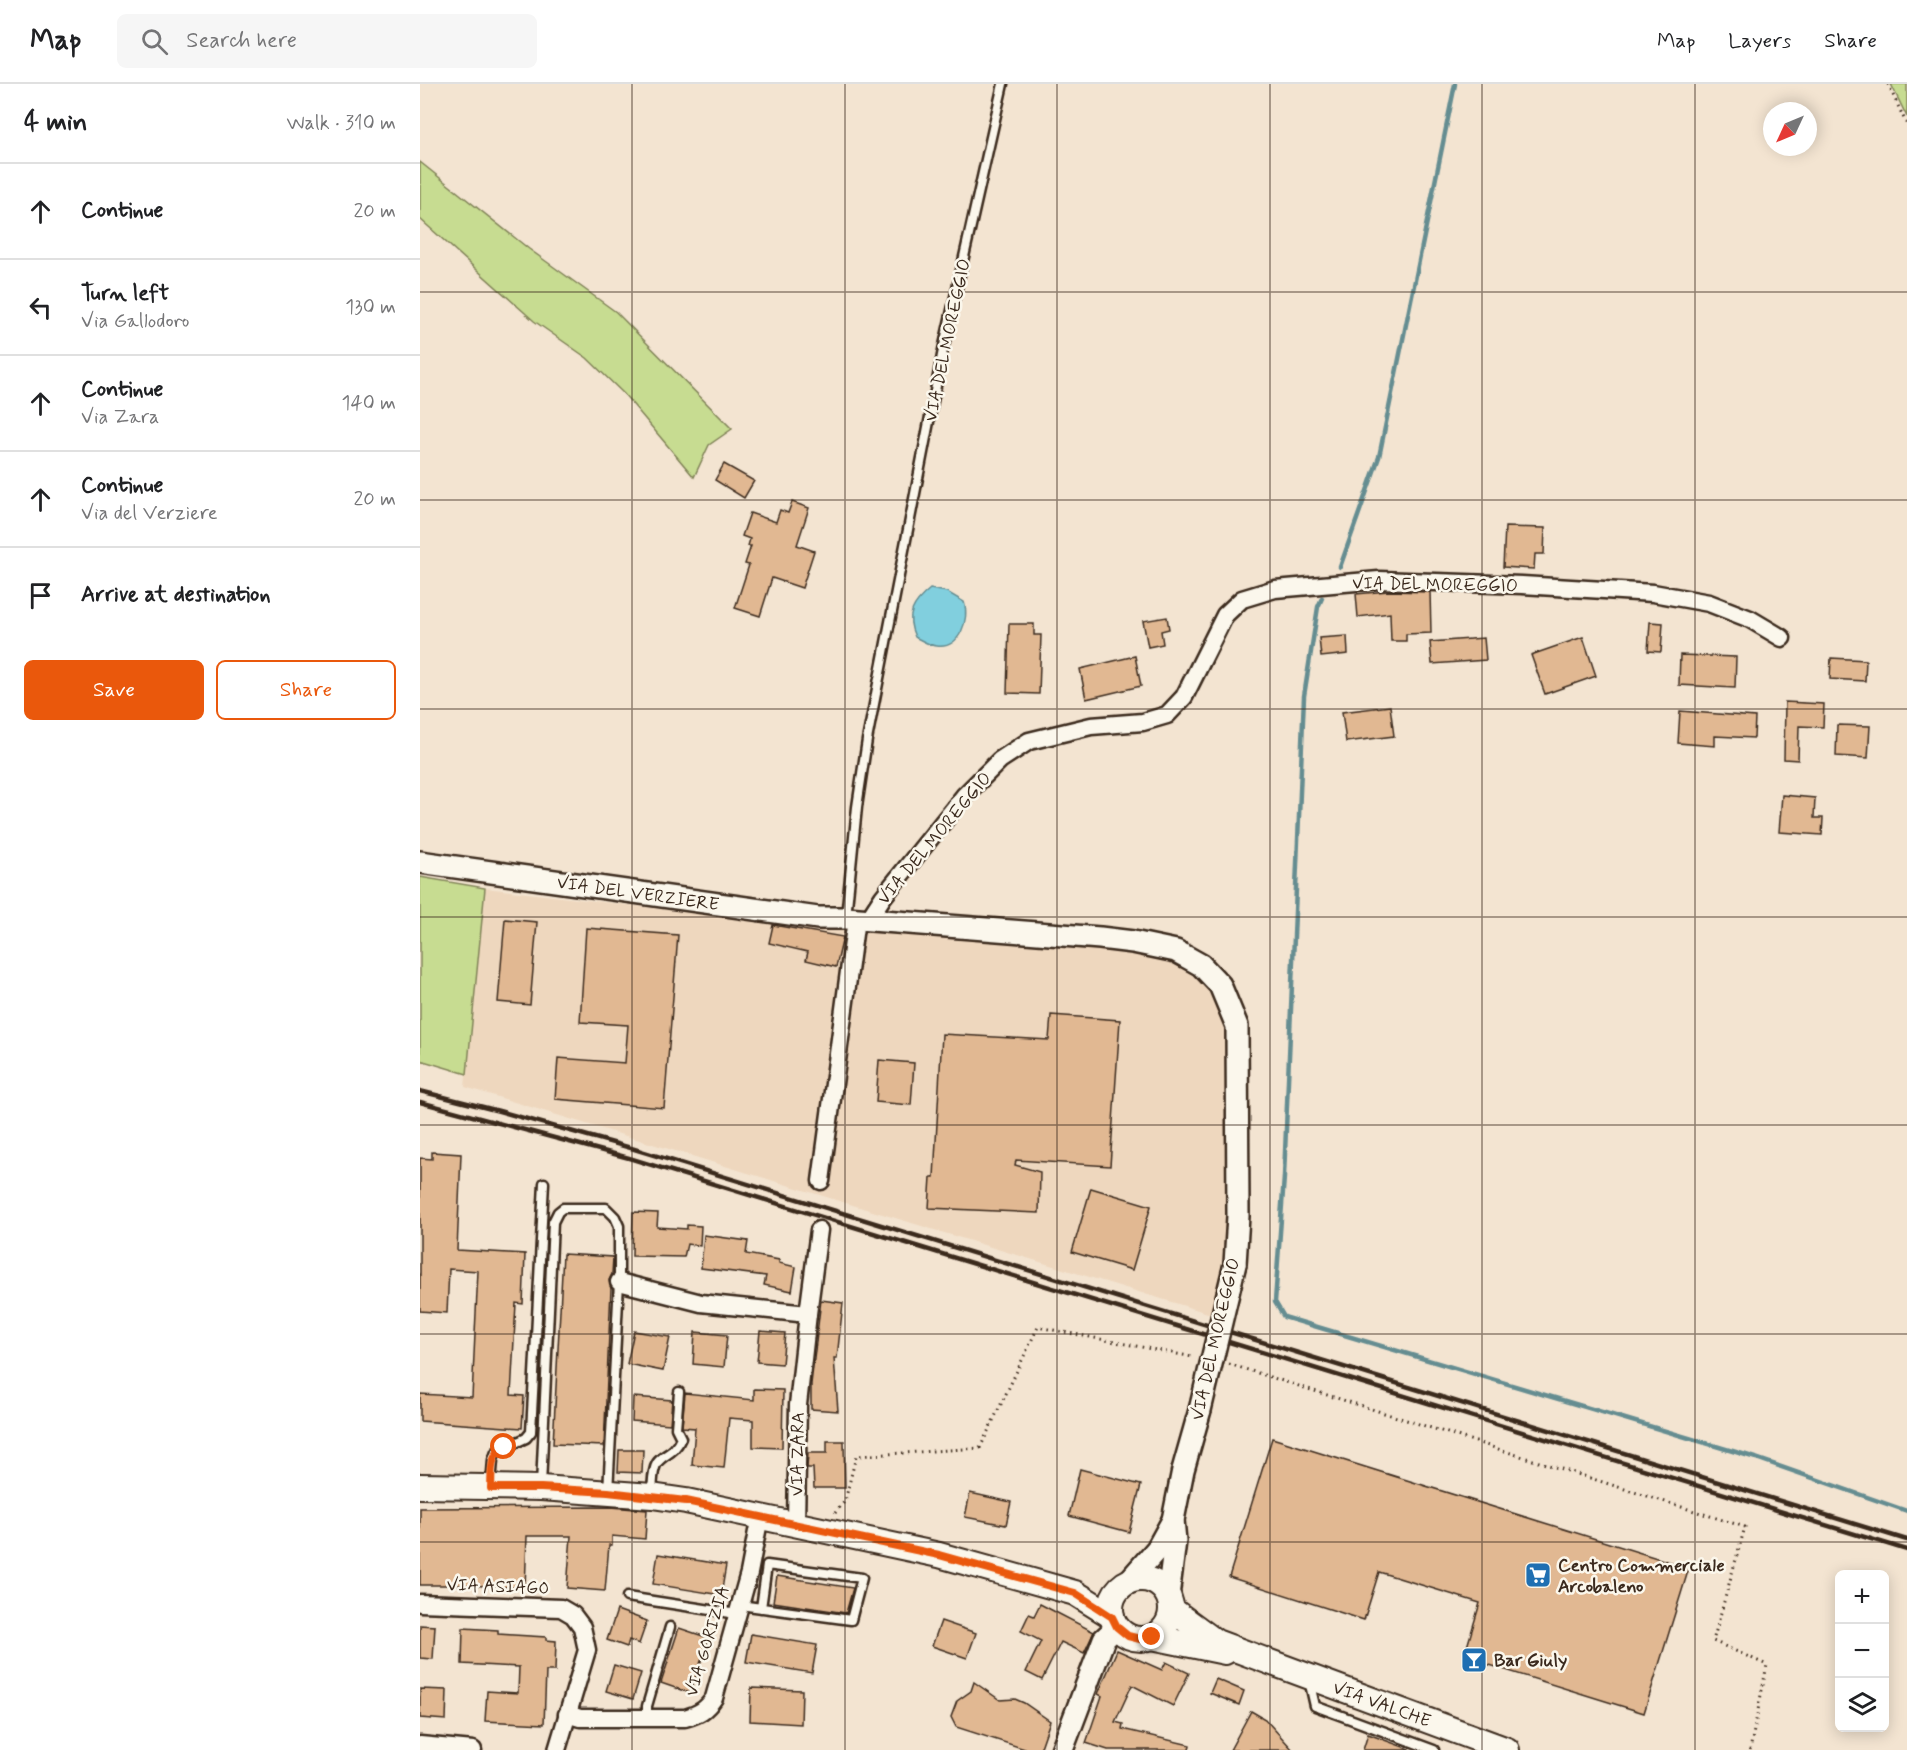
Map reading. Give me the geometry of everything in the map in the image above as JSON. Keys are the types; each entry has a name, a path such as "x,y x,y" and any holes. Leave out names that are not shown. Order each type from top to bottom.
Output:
{"main road":[{"path":"420,1486 541,1488 608,1492 652,1496 760,1516 939,1555 1075,1593 1114,1622 1122,1632 1134,1638 1152,1637 1167,1625 1170,1602 1164,1589 1151,1580 1136,1579 1123,1586 1075,1593"},
{"path":"1114,1622 1112,1602 1123,1586"},
{"name":"VIA VALCHE","path":"1170,1602 1216,1642 1508,1750"},
{"name":"VIA VALCHE","path":"1152,1637 1257,1658"}],"street":[{"name":"VIA DEL MOREGGIO","path":"821,1181 857,919 883,897 957,805 1000,760 1029,741 1091,726 1143,722 1167,715 1184,697 1226,615 1242,599 1275,589 1380,580 1653,593 1709,603 1750,619 1782,638"},
{"name":"VIA DEL VERZIERE","path":"420,862 818,918 857,919"},
{"name":"VIA DEL MOREGGIO","path":"857,919 1133,942 1176,951 1200,965 1220,985 1237,1026 1238,1216 1235,1264 1183,1470 1173,1520 1175,1541 1170,1602"},
{"name":"VIA ZARA","path":"796,1524 798,1405 819,1230"},
{"path":"620,1282 700,1303 808,1314"},
{"name":"VIA GORIZIA","path":"567,1714 580,1718 685,1718 697,1715 708,1708 714,1698 749,1573 760,1516"},
{"name":"VIA DEL MOREGGIO","path":"1123,1586 1156,1549 1173,1520"},
{"name":"VIA ASIAGO","path":"420,1603 561,1608 573,1615 582,1627 586,1650 557,1750"},
{"path":"1062,1750 1104,1640 1114,1622"},
{"path":"420,1745 473,1750"}],"lane":[{"name":"VIA DEL MOREGGIO","path":"857,919 857,807 867,740 943,350 1003,84"},
{"path":"491,1488 492,1460 496,1452 526,1438 531,1432 544,1183"},
{"path":"541,1488 553,1221 558,1212 564,1208 606,1208 619,1226 620,1282 608,1492"},
{"path":"652,1496 654,1471 658,1461 676,1448 681,1438 675,1428 679,1392"},
{"path":"627,1597 739,1609 761,1608 851,1620 862,1578 767,1565 761,1608"},
{"path":"647,1718 647,1706 670,1627"},
{"path":"1308,1677 1315,1706 1434,1750"}],"path":[{"path":"1888,84 1907,125"},
{"path":"831,1517 845,1501 856,1456 980,1448 1038,1327 1194,1357"},
{"path":"1228,1363 1745,1527 1713,1641 1767,1665 1750,1750"}],"shaded area":[{"path":"485,888 842,930 1071,945 1150,953 1187,967 1214,988 1226,1024 1229,1073 1226,1246 1221,1280 1211,1314 465,1087"}],"green space":[{"path":"1891,84 1907,84 1907,117"},
{"path":"420,162 529,249 616,312 732,429 709,445 694,477 624,394 587,358 534,321 420,219"},
{"path":"420,877 485,888 467,1074 420,1060"}],"water":[{"path":"930,589 947,592 964,602 966,609 961,631 952,643 945,646 926,643 915,637 912,629 912,610 919,599"}],"building":[{"path":"724,464 754,481 744,498 715,480"},
{"path":"792,502 809,508 797,545 814,551 802,588 772,578 760,616 735,608 749,565 745,564 751,546 748,546 750,539 742,536 750,513 776,522 780,510 788,513"},
{"path":"1505,527 1545,528 1544,554 1535,554 1534,569 1503,567"},
{"path":"1388,591 1430,592 1431,633 1406,634 1406,641 1391,641 1390,613 1358,617 1356,594"},
{"path":"1167,617 1169,629 1161,631 1163,644 1148,647 1143,621"},
{"path":"1650,622 1663,623 1661,652 1648,651"},
{"path":"1009,624 1034,624 1034,635 1041,635 1039,694 1007,693"},
{"path":"1347,636 1348,654 1321,657 1319,638"},
{"path":"1583,637 1596,676 1545,694 1531,655"},
{"path":"1484,638 1486,660 1432,664 1430,642"},
{"path":"1680,655 1736,657 1735,688 1679,685"},
{"path":"1135,656 1141,686 1086,699 1080,669"},
{"path":"1831,658 1866,660 1865,681 1830,679"},
{"path":"1785,702 1824,704 1823,727 1799,726 1798,760 1784,759"},
{"path":"1390,706 1394,736 1346,742 1342,712"},
{"path":"1680,711 1755,717 1754,738 1715,736 1715,746 1678,743"},
{"path":"1837,725 1870,726 1868,758 1836,756"},
{"path":"1782,795 1815,798 1814,818 1823,818 1822,835 1779,832"},
{"path":"505,919 537,922 530,1005 498,1002"},
{"path":"773,925 843,937 836,967 806,960 808,952 769,943"},
{"path":"586,928 678,935 664,1108 555,1099 558,1058 625,1063 628,1025 580,1022"},
{"path":"1051,1015 1120,1020 1110,1166 1016,1160 1015,1165 1040,1172 1039,1213 929,1208 931,1177 934,1177 942,1034 1049,1040"},
{"path":"879,1060 914,1063 911,1105 876,1102"},
{"path":"432,1152 461,1154 457,1250 525,1254 523,1304 516,1303 511,1395 524,1396 522,1428 420,1421 420,1394 472,1397 478,1271 449,1269 447,1313 420,1311 420,1158 432,1159"},
{"path":"1091,1188 1151,1206 1132,1270 1072,1252"},
{"path":"633,1212 658,1213 657,1227 687,1229 687,1225 701,1226 700,1246 687,1244 684,1257 632,1256"},
{"path":"704,1235 748,1241 746,1254 779,1260 779,1263 796,1267 792,1291 764,1285 766,1276 701,1268"},
{"path":"563,1254 613,1257 612,1274 609,1280 611,1289 604,1446 553,1444"},
{"path":"821,1300 843,1303 837,1358 834,1358 838,1411 811,1409 811,1384"},
{"path":"634,1331 670,1337 663,1371 627,1364"},
{"path":"760,1331 785,1333 782,1364 757,1362"},
{"path":"695,1332 727,1335 724,1367 693,1364"},
{"path":"754,1389 783,1390 782,1448 753,1447 753,1420 729,1418 724,1468 692,1465 695,1428 682,1427 685,1393 754,1400"},
{"path":"633,1397 672,1400 670,1424 632,1421"},
{"name":"Centro Commerciale Arcobaleno","path":"1272,1438 1689,1568 1644,1713 1464,1657 1480,1603 1379,1572 1364,1620 1229,1577"},
{"path":"827,1441 844,1441 845,1488 814,1488 813,1468 807,1468 808,1453 827,1453"},
{"path":"619,1450 643,1450 642,1473 618,1472"},
{"path":"1080,1469 1141,1485 1129,1532 1069,1516"},
{"path":"970,1493 1011,1502 1006,1525 965,1517"},
{"path":"611,1507 647,1510 645,1539 612,1536 612,1545 609,1545 605,1591 567,1588 571,1536 527,1536 525,1588 420,1585 420,1508"},
{"path":"658,1554 726,1565 721,1595 653,1584"},
{"path":"777,1576 853,1588 846,1613 773,1602"},
{"path":"1040,1604 1094,1632 1084,1653 1061,1642 1042,1680 1026,1672 1041,1641 1021,1631 1029,1614 1034,1616"},
{"path":"617,1610 647,1621 639,1644 629,1640 627,1647 607,1640"},
{"path":"941,1621 976,1633 967,1658 932,1646"},
{"path":"420,1625 435,1626 433,1659 420,1658"},
{"path":"463,1628 498,1630 498,1634 546,1637 546,1640 556,1641 555,1671 546,1671 544,1724 485,1721 487,1691 518,1693 519,1667 462,1664"},
{"path":"679,1628 709,1638 690,1693 661,1683"},
{"path":"751,1634 817,1645 812,1673 746,1662"},
{"path":"1117,1650 1162,1670 1166,1662 1189,1673 1173,1706 1132,1685 1115,1722 1123,1724 1122,1729 1190,1745 1189,1750 1108,1750 1086,1743 1102,1696 1098,1694"},
{"path":"614,1665 641,1673 633,1699 606,1691"},
{"path":"1216,1679 1244,1691 1239,1705 1210,1693"},
{"path":"974,1682 1000,1700 1015,1699 1024,1703 1050,1721 1040,1750 1028,1750 956,1727 951,1717 957,1701 971,1691"},
{"path":"751,1688 802,1690 801,1724 750,1721"},
{"path":"420,1689 447,1690 446,1720 420,1718"},
{"path":"1251,1711 1265,1719 1293,1750 1230,1750"},
{"path":"1368,1734 1409,1749 1409,1750 1363,1750"}],"waterway":[{"path":"1340,567 1379,457 1455,84"},
{"path":"1322,598 1318,607 1304,696 1284,1177 1275,1302 1284,1317 1756,1458 1907,1511"}],"railway":[{"path":"420,1091 631,1148 1907,1540"},
{"path":"420,1102 629,1158 1907,1550"}],"place":[{"name":"Centro Commerciale Arcobaleno","path":"1538,1575"},
{"name":"Bar Giuly","path":"1474,1660"}],"route":[{"path":"504,1447 496,1452 492,1460 491,1488 608,1492 686,1501 939,1555 1075,1593 1112,1617 1117,1627 1128,1636 1140,1639 1152,1637"}]}
